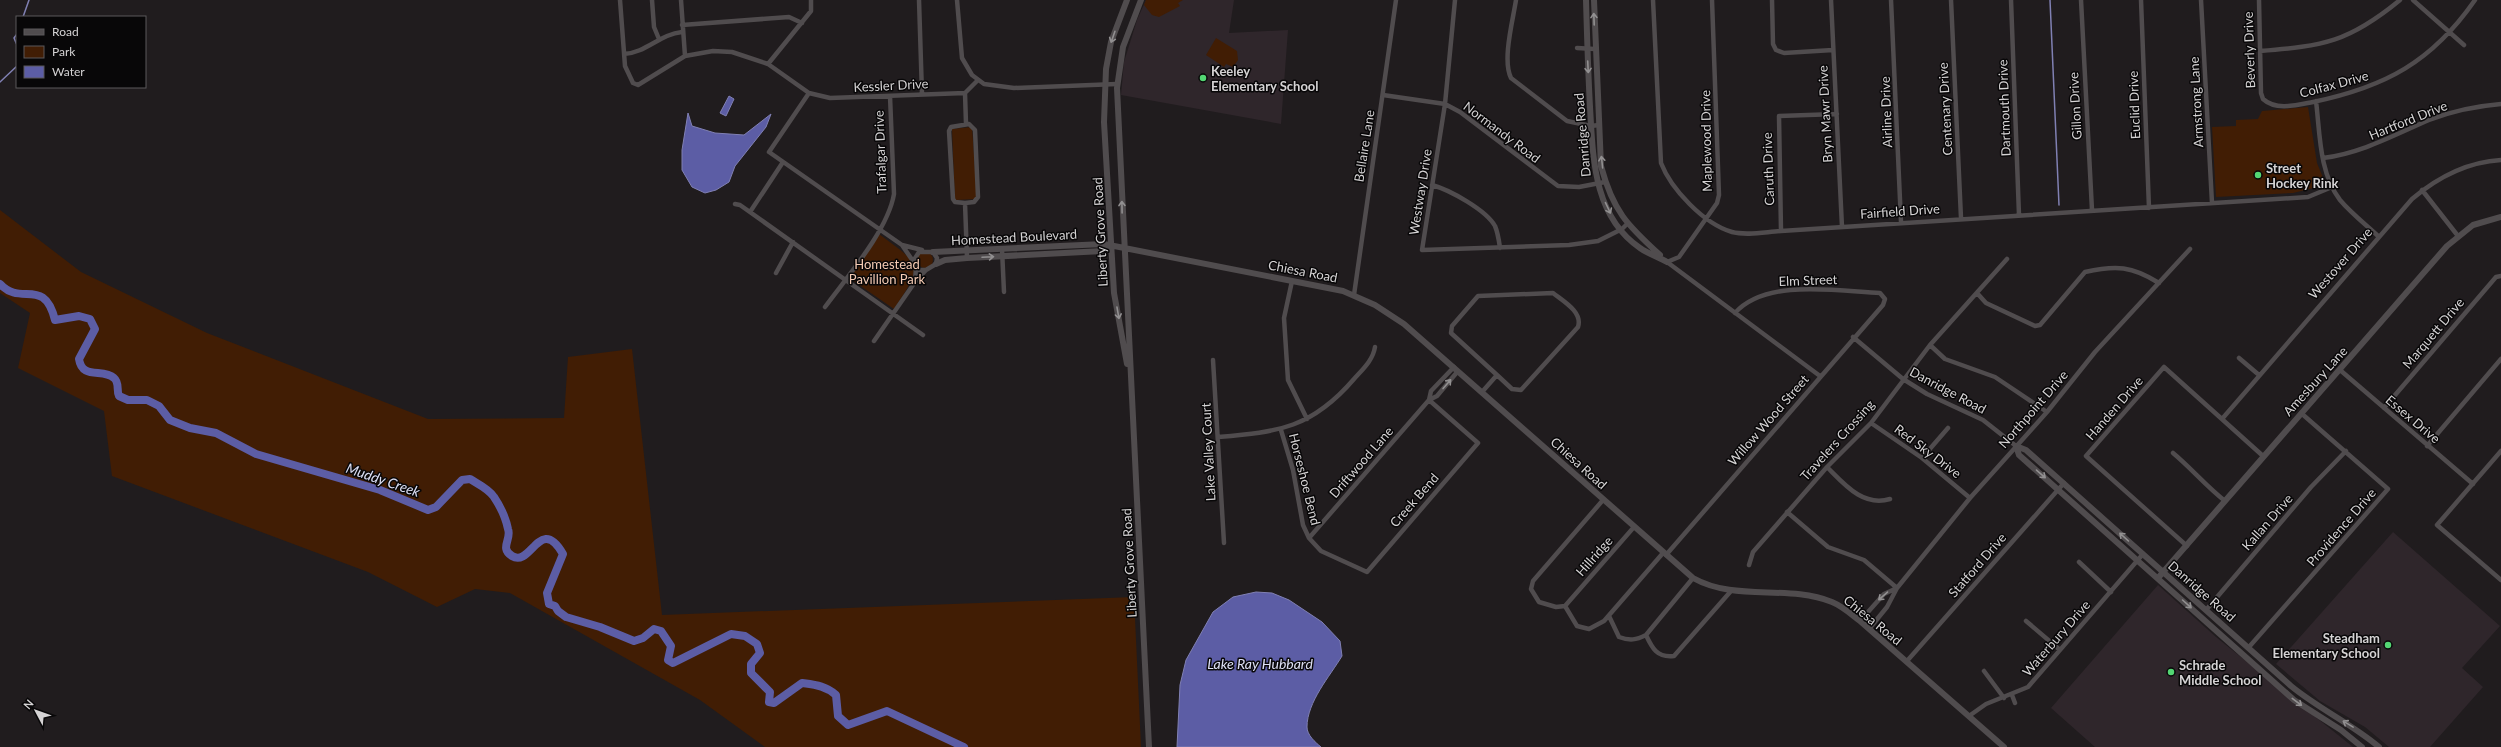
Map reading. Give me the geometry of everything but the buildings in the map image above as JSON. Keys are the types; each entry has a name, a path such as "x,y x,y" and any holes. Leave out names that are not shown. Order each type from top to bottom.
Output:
{"street":[{"path":"620,0 624,54 629,75 633,83 638,85 685,56 682,32 681,0"},
{"path":"652,0 654,27 659,38"},
{"path":"768,64 811,11 811,0"},
{"path":"919,0 922,94"},
{"path":"957,0 962,58 968,70 978,80 993,87 1008,88 1117,84"},
{"name":"Liberty Grove Road","path":"1127,0 1112,42 1105,84 1104,122 1114,293 1130,378"},
{"name":"Liberty Grove Road","path":"1141,0 1123,48 1117,84 1123,246 1130,344 1130,378 1149,747"},
{"name":"Bellaire Lane","path":"1354,295 1396,0"},
{"name":"Westway Drive","path":"1455,0 1444,104 1422,250 1570,245 1598,241 1622,229 1627,224"},
{"path":"1516,0 1507,60 1508,72 1511,78 1567,121 1591,126 1599,125"},
{"name":"Danridge Road","path":"1586,0 1591,126 1597,184 1608,210 1622,229 1640,248 1667,262"},
{"name":"Danridge Road","path":"1594,0 1595,49 1602,166 1605,182 1617,209 1627,224 1667,262 1820,376"},
{"name":"Fairfield Drive","path":"1653,0 1661,163 1671,185 1707,217 1733,232 1781,232 2019,214 2149,208 2212,202 2308,197 2332,187"},
{"name":"Maplewood Drive","path":"1667,262 1679,257 1717,203 1720,188 1712,0"},
{"path":"1772,0 1773,44 1776,50 1784,53 1833,50"},
{"name":"Bryn Mawr Drive","path":"1831,0 1842,227"},
{"name":"Airline Drive","path":"1891,0 1901,222"},
{"name":"Centenary Drive","path":"1951,0 1961,218"},
{"name":"Dartmouth Drive","path":"2011,0 2019,214"},
{"name":"Gillon Drive","path":"2081,0 2092,210"},
{"name":"Euclid Drive","path":"2141,0 2149,208"},
{"name":"Armstrong Lane","path":"2201,0 2212,202"},
{"name":"Beverly Drive","path":"2259,0 2263,99"},
{"path":"2260,51 2312,47 2326,43 2357,30 2400,0"},
{"path":"2414,0 2448,33 2464,46"},
{"name":"Colfax Drive","path":"2263,99 2271,105 2278,106 2316,101 2361,90 2386,80 2411,67 2448,33 2475,0"},
{"path":"682,25 789,17 802,23"},
{"path":"624,54 634,53 659,38 671,33 682,32"},
{"path":"1577,48 1595,49"},
{"name":"Kessler Drive","path":"685,56 713,51 732,52 768,64 809,93 830,98 965,93"},
{"path":"966,124 965,93 978,80"},
{"name":"Homestead Boulevard","path":"809,93 769,152 902,245 933,252 1002,256 1097,252 1104,251 1111,246"},
{"name":"Normandy Road","path":"1383,95 1444,104 1460,112 1558,186 1579,187 1605,182"},
{"name":"Trafalgar Drive","path":"825,307 880,231 892,207 894,194 890,96"},
{"path":"2316,101 2323,158 2332,187 2349,210 2378,236"},
{"name":"Hartford Drive","path":"2323,158 2368,147 2441,117 2482,106 2501,104"},
{"name":"Caruth Drive","path":"1781,232 1778,116 1836,114"},
{"path":"966,124 973,126 975,130 978,197 974,202 965,203 955,202 953,199 950,131 951,127 966,124"},
{"name":"Westover Drive","path":"2222,419 2378,236 2422,190 2441,177 2466,166 2501,160"},
{"path":"750,212 783,162"},
{"path":"1432,185 1451,191 1488,218 1497,232 1500,248"},
{"path":"2422,190 2458,236"},
{"path":"965,203 967,254"},
{"path":"735,204 750,212 793,242 894,313 922,335"},
{"name":"Amesbury Lane","path":"2158,578 2263,456 2458,236 2473,225 2501,216"},
{"path":"776,273 793,242"},
{"name":"Homestead Boulevard","path":"874,341 915,282 926,270 945,260 967,254 1002,249 1104,244 1111,246"},
{"name":"Homestead Boulevard","path":"902,245 914,260 916,267 915,282"},
{"name":"Chiesa Road","path":"1111,246 1123,246 1343,291 1354,295 1392,315 1456,369 1693,578 1717,589 1810,595 1832,602 1860,621 2004,747"},
{"path":"1002,249 1004,292"},
{"name":"Northpoint Drive","path":"1869,629 1887,607 1897,588 1970,498 2047,412 2094,352 2190,249"},
{"path":"914,260 917,253 922,250"},
{"name":"Homestead Boulevard","path":"933,252 937,258 936,264"},
{"name":"Travelers Crossing","path":"1748,565 1753,552 1827,467 1871,422 1930,345 2007,259"},
{"path":"916,267 926,270"},
{"path":"1977,294 1986,303 2035,326 2040,325 2085,272 2125,268 2139,271 2159,283"},
{"name":"Marquett Drive","path":"2384,408 2496,277 2501,276"},
{"path":"1292,281 1284,318 1288,380 1306,419"},
{"name":"Elm Street","path":"1735,313 1752,299 1773,292 1844,289 1880,293 1885,299"},
{"path":"1553,293 1578,315 1580,321 1578,327 1521,390 1512,389 1497,375 1451,332 1452,326 1478,296 1553,293"},
{"name":"Willow Wood Street","path":"1565,606 1577,626 1589,629 1609,616 1853,337 1883,305 1885,299"},
{"name":"Danridge Road","path":"1853,337 1903,379 1927,394 1983,420 2016,446 2026,450 2306,699 2367,736 2376,746"},
{"path":"1930,345 1946,359 1995,377 2047,412"},
{"path":"1218,437 1281,430 1306,419 1338,398 1371,359 1375,346"},
{"path":"2239,358 2260,375"},
{"path":"2427,446 2501,359"},
{"name":"Lake Valley Court","path":"1213,360 1224,543"},
{"name":"Handen Drive","path":"2186,546 2086,456 2164,367 2222,419"},
{"name":"Driftwood Lane","path":"1309,538 1428,400 1437,396 1456,369"},
{"name":"Essex Drive","path":"2340,370 2473,484"},
{"path":"1482,392 1497,375"},
{"name":"Creek Bend","path":"1367,572 1478,443 1428,400"},
{"name":"Providence Drive","path":"2249,648 2388,489 2301,413"},
{"path":"2222,419 2263,456"},
{"name":"Red Sky Drive","path":"1871,422 1922,458 1970,498"},
{"path":"1922,458 1948,428"},
{"name":"Horseshoe Bend","path":"1281,430 1293,470 1304,525 1309,538 1320,550 1367,572"},
{"name":"Danridge Road","path":"2016,446 2019,455 2294,700 2341,730 2362,747"},
{"name":"Kallan Drive","path":"2206,610 2311,487 2346,451"},
{"path":"2501,451 2437,525 2501,580"},
{"path":"2173,453 2192,469 2204,484 2225,501"},
{"path":"1827,467 1855,494 1879,502 1890,499"},
{"name":"Statford Drive","path":"1907,662 2064,483"},
{"path":"1565,606 1556,607 1539,602 1531,589 1533,581 1603,500"},
{"path":"1787,512 1828,547 1864,560 1897,588"},
{"name":"Hillridge","path":"1565,606 1634,527"},
{"name":"Waterbury Drive","path":"1969,716 1986,704 2028,687 2143,554"},
{"path":"2079,562 2111,592"},
{"path":"1609,616 1614,632 1619,637 1629,641 1646,635 1654,623 1693,578"},
{"name":"Northpoint Drive","path":"1860,621 1884,594 1897,588"},
{"path":"1646,635 1652,649 1665,657 1674,656 1731,591"},
{"path":"2026,621 2060,650"},
{"path":"1984,671 2004,698"},
{"path":"2012,694 2015,703"},
{"path":"2341,730 2356,738 2367,736"}],"shaded area":[{"name":"Keeley Elementary School","path":"1146,0 1234,0 1229,33 1288,30 1281,124 1121,95 1124,62 1137,20"},
{"name":"Steadham Elementary School","path":"2393,532 2500,626 2462,668 2483,687 2430,747 2389,747 2365,727 2320,701 2276,664"},
{"name":"Schrade Middle School","path":"2158,585 2216,637 2353,747 2095,747 2051,708"}],"green space":[{"path":"1146,0 1183,0 1178,3 1180,6 1159,17 1152,15 1144,5"},
{"path":"1216,38 1237,51 1238,60 1233,67 1226,64 1224,67 1206,55"},
{"path":"2308,107 2317,163 2326,185 2293,193 2216,197 2212,127 2236,126 2236,120 2258,119 2262,111"},
{"path":"972,127 977,199 955,200 952,129"},
{"path":"0,210 81,272 207,333 428,419 564,418 568,357 632,349 662,615 1134,597 1141,747 765,747 700,700 510,593 475,589 437,607 368,572 112,476 104,411 18,368 30,313 0,293"},
{"name":"Homestead Pavillion Park","path":"879,234 903,252 914,266 914,274 910,283 894,309 849,278"},
{"path":"925,252 931,254 933,260 931,266 925,268 919,266 917,260 919,254"}],"water":[{"path":"729,96 734,99 726,116 720,113"},
{"path":"688,113 692,126 715,133 744,135 771,114 766,127 735,166 729,182 716,190 705,193 692,187 682,170 682,150"},
{"name":"Lake Ray Hubbard","path":"1256,592 1272,593 1289,600 1322,622 1340,641 1342,656 1315,699 1308,718 1308,733 1321,747 1177,747 1180,685 1186,660 1213,612 1233,597"}],"waterway":[{"path":"23,16 29,0"},
{"path":"2050,0 2059,205"},
{"path":"16,35 14,38 16,43"},
{"path":"0,82 16,67"},
{"name":"Muddy Creek","path":"0,284 8,290 16,293 38,295 45,299 55,320 79,316 90,319 95,329 79,359 84,369 88,372 109,375 117,382 119,396 128,400 147,400 159,406 170,420 190,428 216,433 256,454 380,490 428,510 436,507 462,480 470,479 489,492 498,504 506,521 509,533 506,547 508,553 519,558 525,555 542,540 548,539 555,543 563,554 547,593 549,604 555,606 558,611 566,617 600,627 634,641 643,638 654,629 661,631 671,646 668,660 673,663 731,634 745,636 757,644 760,653 751,664 751,673 770,692 769,702 774,703 802,683 816,685 825,688 836,695 838,716 848,725 887,711 964,747"}],"place":[{"name":"Keeley Elementary School","path":"1203,78"},
{"name":"Street Hockey Rink","path":"2258,175"},
{"name":"Steadham Elementary School","path":"2388,645"},
{"name":"Schrade Middle School","path":"2171,672"}]}
